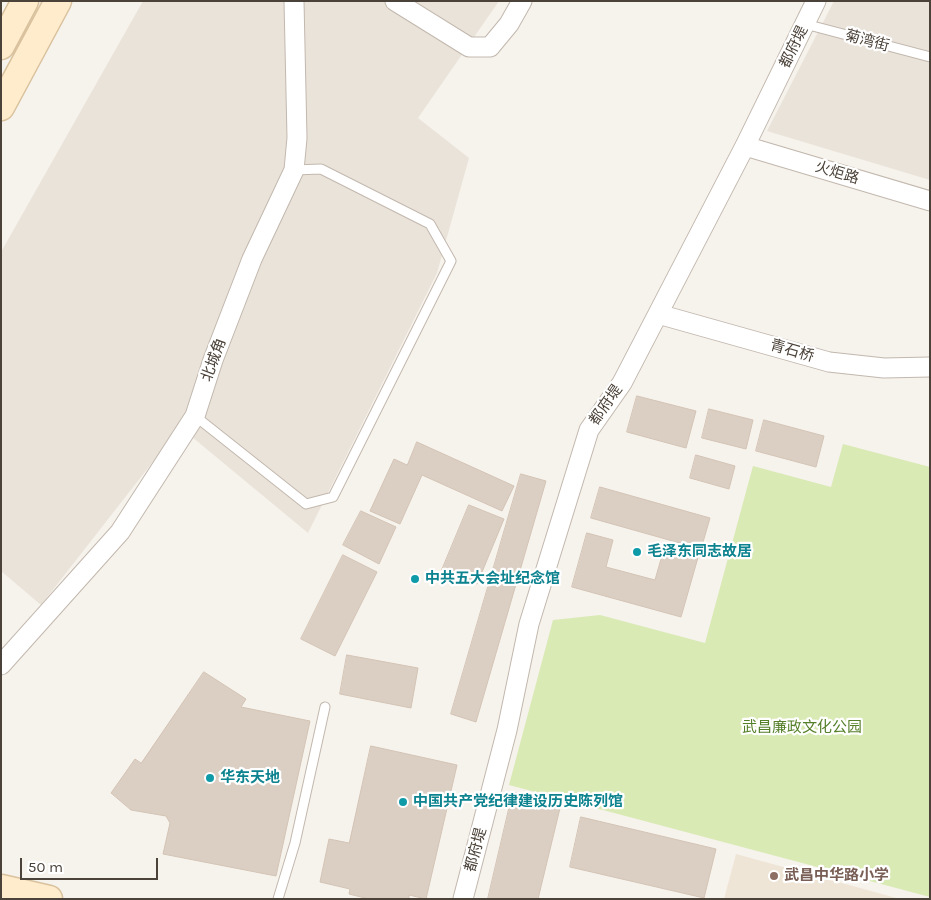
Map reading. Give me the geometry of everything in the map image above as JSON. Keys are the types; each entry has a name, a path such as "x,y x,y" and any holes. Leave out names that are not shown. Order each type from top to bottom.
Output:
{"main road":[{"path":"1,46 25,1"},
{"path":"1,107 58,1"},
{"path":"1,888 49,899"}],"street":[{"path":"395,1 469,47 490,47 509,24 522,1"},
{"name":"都府堤","path":"463,899 507,730 529,624 589,430 622,383 745,146 816,1"},
{"name":"北城角","path":"1,665 120,532 195,416 213,360 252,259 294,170 297,138 293,2"},
{"name":"火炬路","path":"745,146 930,201"},
{"name":"青石桥","path":"658,314 829,362 884,368 930,367"}],"lane":[{"name":"菊湾街","path":"805,24 930,57"},
{"path":"195,416 306,504 333,497 451,261 430,224 321,169 294,170"},
{"path":"278,899 295,842 325,707"}],"shaded area":[{"path":"143,1 499,1 418,118 469,158 437,273 308,533 180,427 41,605 1,571 1,252"},
{"path":"834,1 930,1 930,180 767,131"},
{"name":"武昌中华路小学","path":"736,854 900,899 724,899"}],"green space":[{"name":"武昌廉政文化公园","path":"843,444 930,467 930,897 509,785 553,620 600,615 705,643 753,466 831,487"}],"building":[{"path":"637,396 696,411 686,448 627,432"},
{"path":"709,409 753,420 746,449 702,438"},
{"path":"764,420 824,436 816,467 756,451"},
{"path":"417,442 514,486 502,511 422,475 400,524 370,511 394,459 407,465"},
{"path":"696,455 735,466 729,489 690,478"},
{"path":"521,474 546,481 476,722 451,714"},
{"path":"600,487 710,518 701,549 591,518"},
{"path":"469,505 504,519 477,584 442,570"},
{"path":"361,511 396,527 379,564 343,545"},
{"path":"587,533 613,540 606,567 655,580 665,545 699,554 681,617 572,587"},
{"path":"343,555 377,572 335,656 301,639"},
{"path":"347,655 418,668 411,708 340,694"},
{"name":"华东天地","path":"204,672 246,699 241,707 310,721 276,876 163,854 170,823 166,816 131,810 111,793 135,759 141,763"},
{"name":"中国共产党纪律建设历史陈列馆","path":"371,746 457,765 426,899 409,895 409,899 369,899 349,894 350,889 320,882 329,839 349,843"},
{"path":"513,792 561,804 538,899 488,899"},
{"path":"581,817 716,849 704,898 570,867"}],"place":[{"name":"毛泽东同志故居","path":"637,552"},
{"name":"中共五大会址纪念馆","path":"415,579"},
{"name":"华东天地","path":"210,778"},
{"name":"中国共产党纪律建设历史陈列馆","path":"403,802"},
{"name":"武昌中华路小学","path":"774,876"}]}
